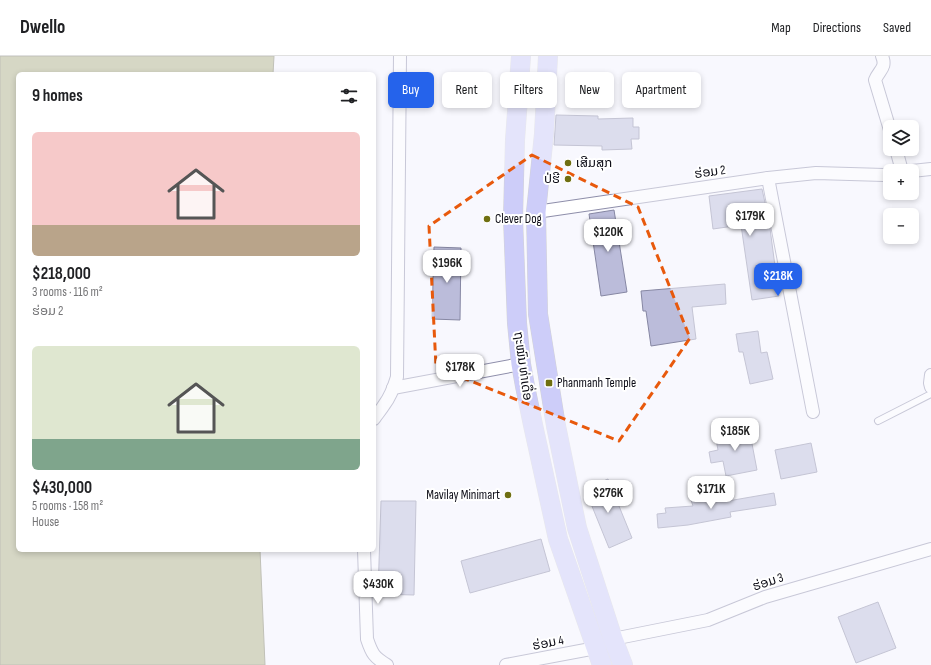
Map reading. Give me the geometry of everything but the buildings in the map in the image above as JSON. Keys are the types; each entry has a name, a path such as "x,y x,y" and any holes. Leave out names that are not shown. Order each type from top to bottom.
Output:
{"main road":[{"name":"ຖະໝົນ ທ່າເດື່ອ","path":"521,56 514,140 513,218 517,323 521,364 558,539 602,665"},
{"name":"ຖະໝົນ ທ່າເດື່ອ","path":"548,56 544,134 536,212 538,314 556,426 577,528 613,638 624,665"}],"street":[{"path":"376,415 385,404 397,377 400,56"},
{"path":"882,56 884,64 883,68 876,76 875,80 887,120"},
{"path":"919,170 931,169"},
{"name":"ຮ່ອມ 2","path":"536,212 768,178 816,173 883,175"},
{"path":"768,178 813,412"},
{"path":"393,388 521,364"},
{"path":"931,375 931,387"},
{"name":"ຮ່ອມ 3","path":"613,638 708,620 765,597 931,549"},
{"path":"364,552 367,639 371,651 378,659 387,665"},
{"name":"ຮ່ອມ 4","path":"506,665 596,648"}],"lane":[{"path":"878,421 931,394"}],"highlighted area":[{"path":"532,155 638,207 690,338 619,441 436,367 429,226"}],"shaded area":[{"path":"0,56 274,56 273,72 16,72 16,552 260,552 265,665 0,665"}],"place":[{"name":"ເສີມສຸກ","path":"568,163"},
{"name":"ປ່ຮີ","path":"568,179"},
{"name":"Clever Dog","path":"487,219"},
{"name":"Phanmanh Temple","path":"549,383"},
{"name":"Mavilay Minimart","path":"508,495"}]}
